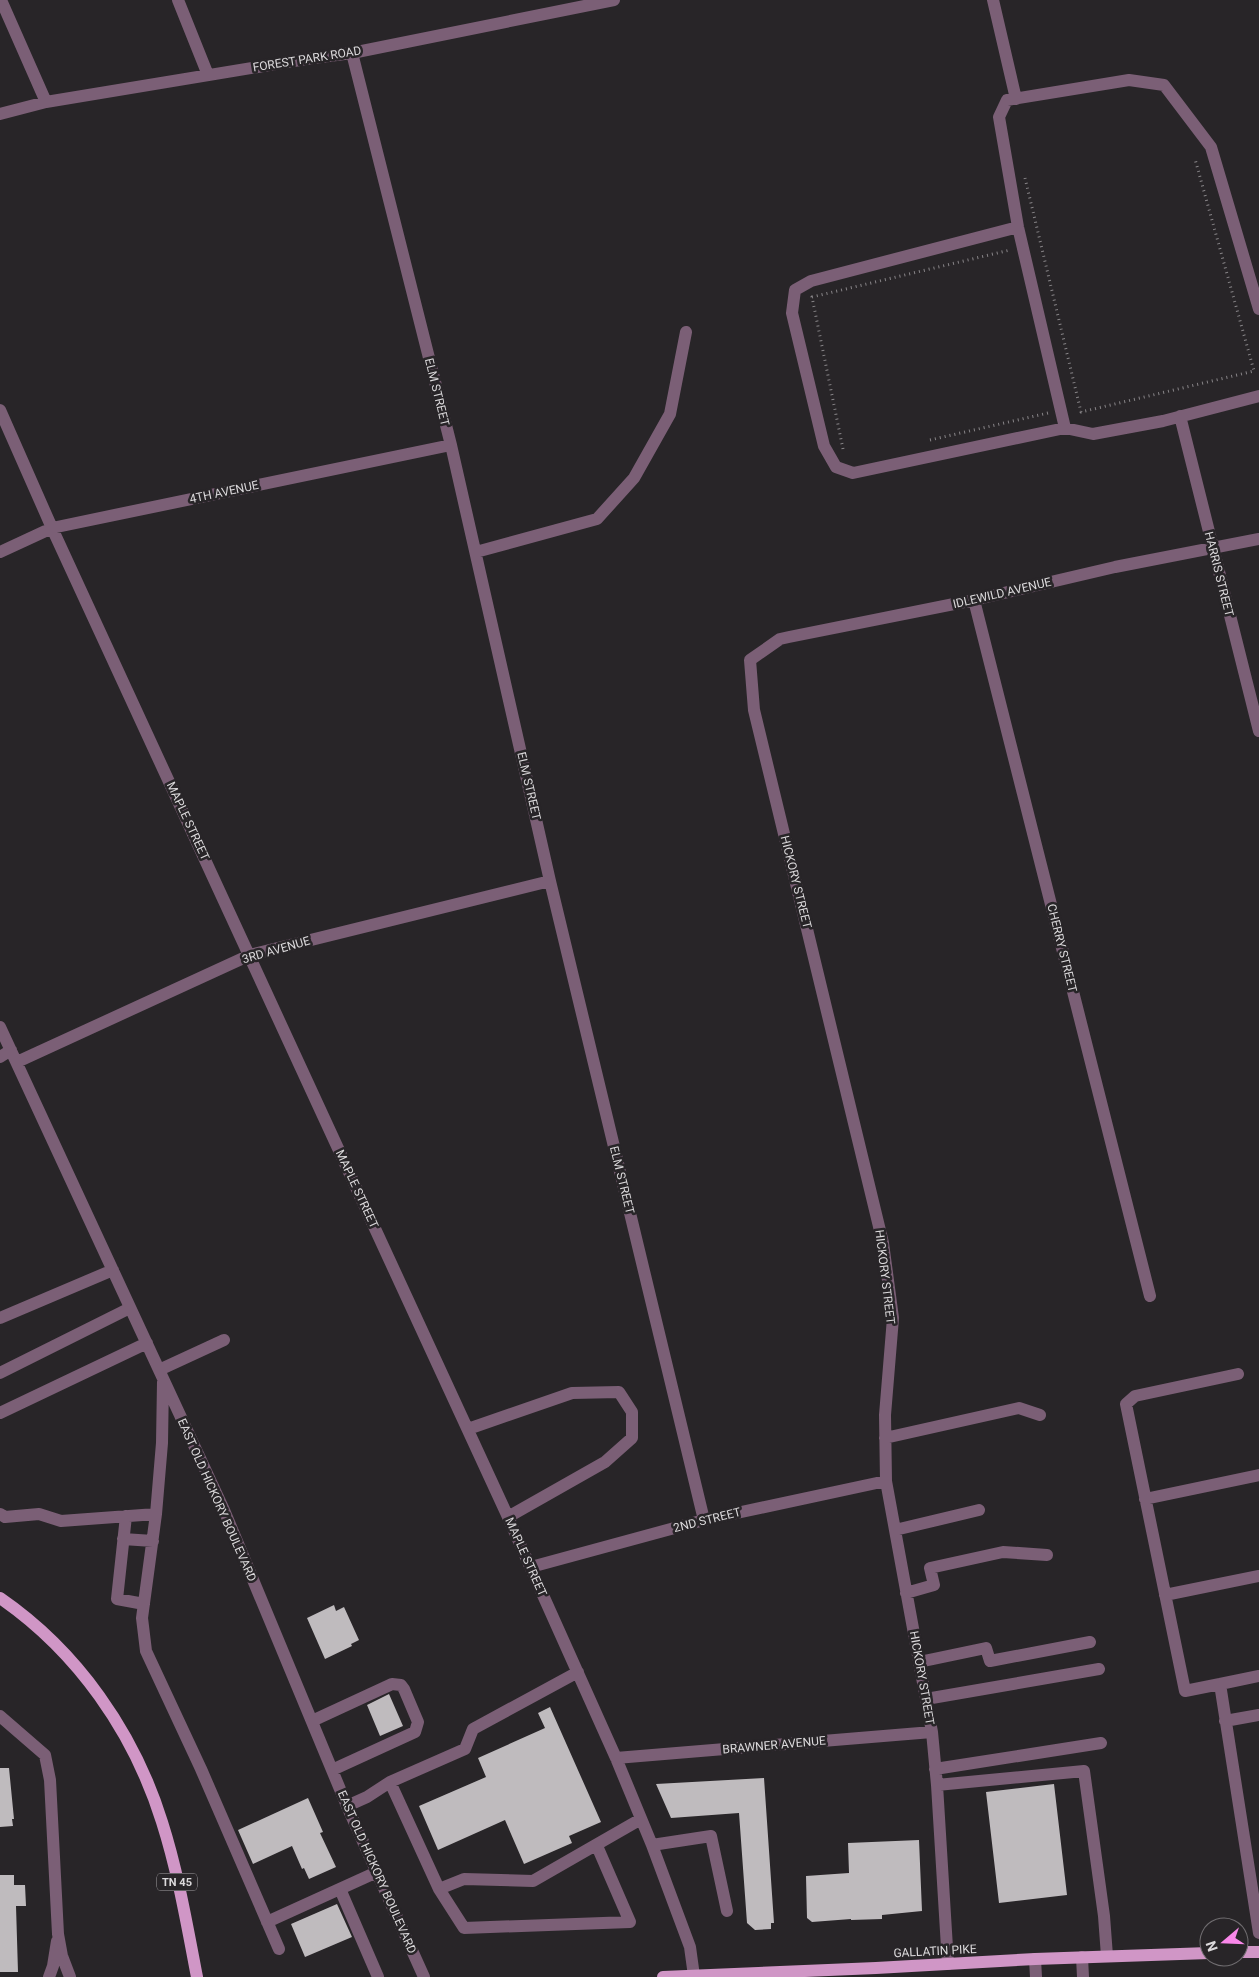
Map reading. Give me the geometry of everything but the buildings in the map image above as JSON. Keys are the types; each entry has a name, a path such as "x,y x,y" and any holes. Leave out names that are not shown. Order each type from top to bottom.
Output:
{"main road":[{"name":"TN 45","path":"0,1598 56,1643 93,1686 129,1744 150,1788 162,1822 197,1977"},
{"name":"GALLATIN PIKE","path":"663,1977 876,1973 948,1964 1199,1953"}],"street":[{"path":"1,0 46,102"},
{"path":"178,0 208,75"},
{"name":"FOREST PARK ROAD","path":"0,114 46,102 352,53 610,0"},
{"path":"992,0 1016,99"},
{"name":"ELM STREET","path":"352,53 451,445 550,881 704,1520"},
{"path":"1065,428 1018,227 999,117 1007,100 1129,80 1164,85 1211,148 1259,309"},
{"path":"1018,227 812,281 795,290 792,313 824,446 836,467 853,473 1065,428 1093,434 1180,416 1259,396"},
{"path":"476,552 597,519 634,478 670,414 686,332"},
{"name":"MAPLE STREET","path":"0,410 52,528 468,1429 578,1672 652,1845 690,1947 694,1976"},
{"name":"HARRIS STREET","path":"1180,416 1259,731"},
{"name":"4TH AVENUE","path":"0,552 52,528 451,445"},
{"name":"IDLEWILD AVENUE","path":"750,660 780,639 974,600 1116,567 1259,539"},
{"name":"CHERRY STREET","path":"974,600 1150,1296"},
{"name":"HICKORY STREET","path":"750,660 754,710 883,1243 893,1318 885,1415 886,1481 932,1732 948,1964"},
{"name":"3RD AVENUE","path":"17,1062 250,955 550,881"},
{"name":"EAST OLD HICKORY BOULEVARD","path":"0,1027 5,1054 17,1062 224,1510 347,1806 424,1977"},
{"path":"3,1316 113,1270"},
{"path":"0,1373 130,1308"},
{"path":"224,1340 161,1375 162,1443 153,1541 142,1618 146,1651 201,1769 279,1949"},
{"path":"0,1413 146,1343"},
{"path":"1238,1374 1135,1396 1126,1404 1185,1691 1259,1676"},
{"path":"468,1429 572,1393 619,1392 632,1412 632,1438 605,1462 508,1517"},
{"path":"885,1438 1019,1408 1040,1415"},
{"path":"1145,1499 1259,1475"},
{"name":"2ND STREET","path":"531,1567 704,1520 886,1481"},
{"path":"895,1530 979,1510"},
{"path":"0,1514 5,1517 39,1514 61,1521 156,1514"},
{"path":"126,1516 117,1598 144,1604"},
{"path":"123,1539 153,1541"},
{"path":"906,1592 934,1586 930,1568 1003,1552 1047,1555"},
{"path":"1165,1595 1259,1576"},
{"path":"919,1662 986,1648 990,1661 1090,1642"},
{"path":"926,1699 1099,1669"},
{"path":"347,1806 368,1797 390,1782 465,1749 474,1729 578,1672"},
{"path":"312,1721 392,1684 401,1685 404,1689 418,1722 415,1732 332,1770"},
{"path":"1220,1684 1259,1933"},
{"path":"1225,1721 1259,1715"},
{"path":"0,1716 6,1727 45,1755 50,1780 58,1934 62,1956 70,1977"},
{"name":"BRAWNER AVENUE","path":"616,1758 932,1732"},
{"path":"936,1769 1101,1743"},
{"path":"937,1785 1084,1771 1104,1916 1107,1956"},
{"path":"390,1782 439,1889 464,1928 630,1922 597,1846"},
{"path":"439,1889 464,1879 533,1881 597,1846 641,1819"},
{"path":"652,1845 711,1836 727,1911"},
{"path":"268,1922 377,1872"},
{"path":"340,1889 378,1977"},
{"path":"49,1977 58,1934"},
{"path":"1082,1957 1082,1977"},
{"path":"1035,1959 1036,1977"}],"path":[{"path":"1025,178 1081,412 1254,371 1195,159"},
{"path":"843,451 812,297 1013,249"},
{"path":"923,442 1049,412"}]}
